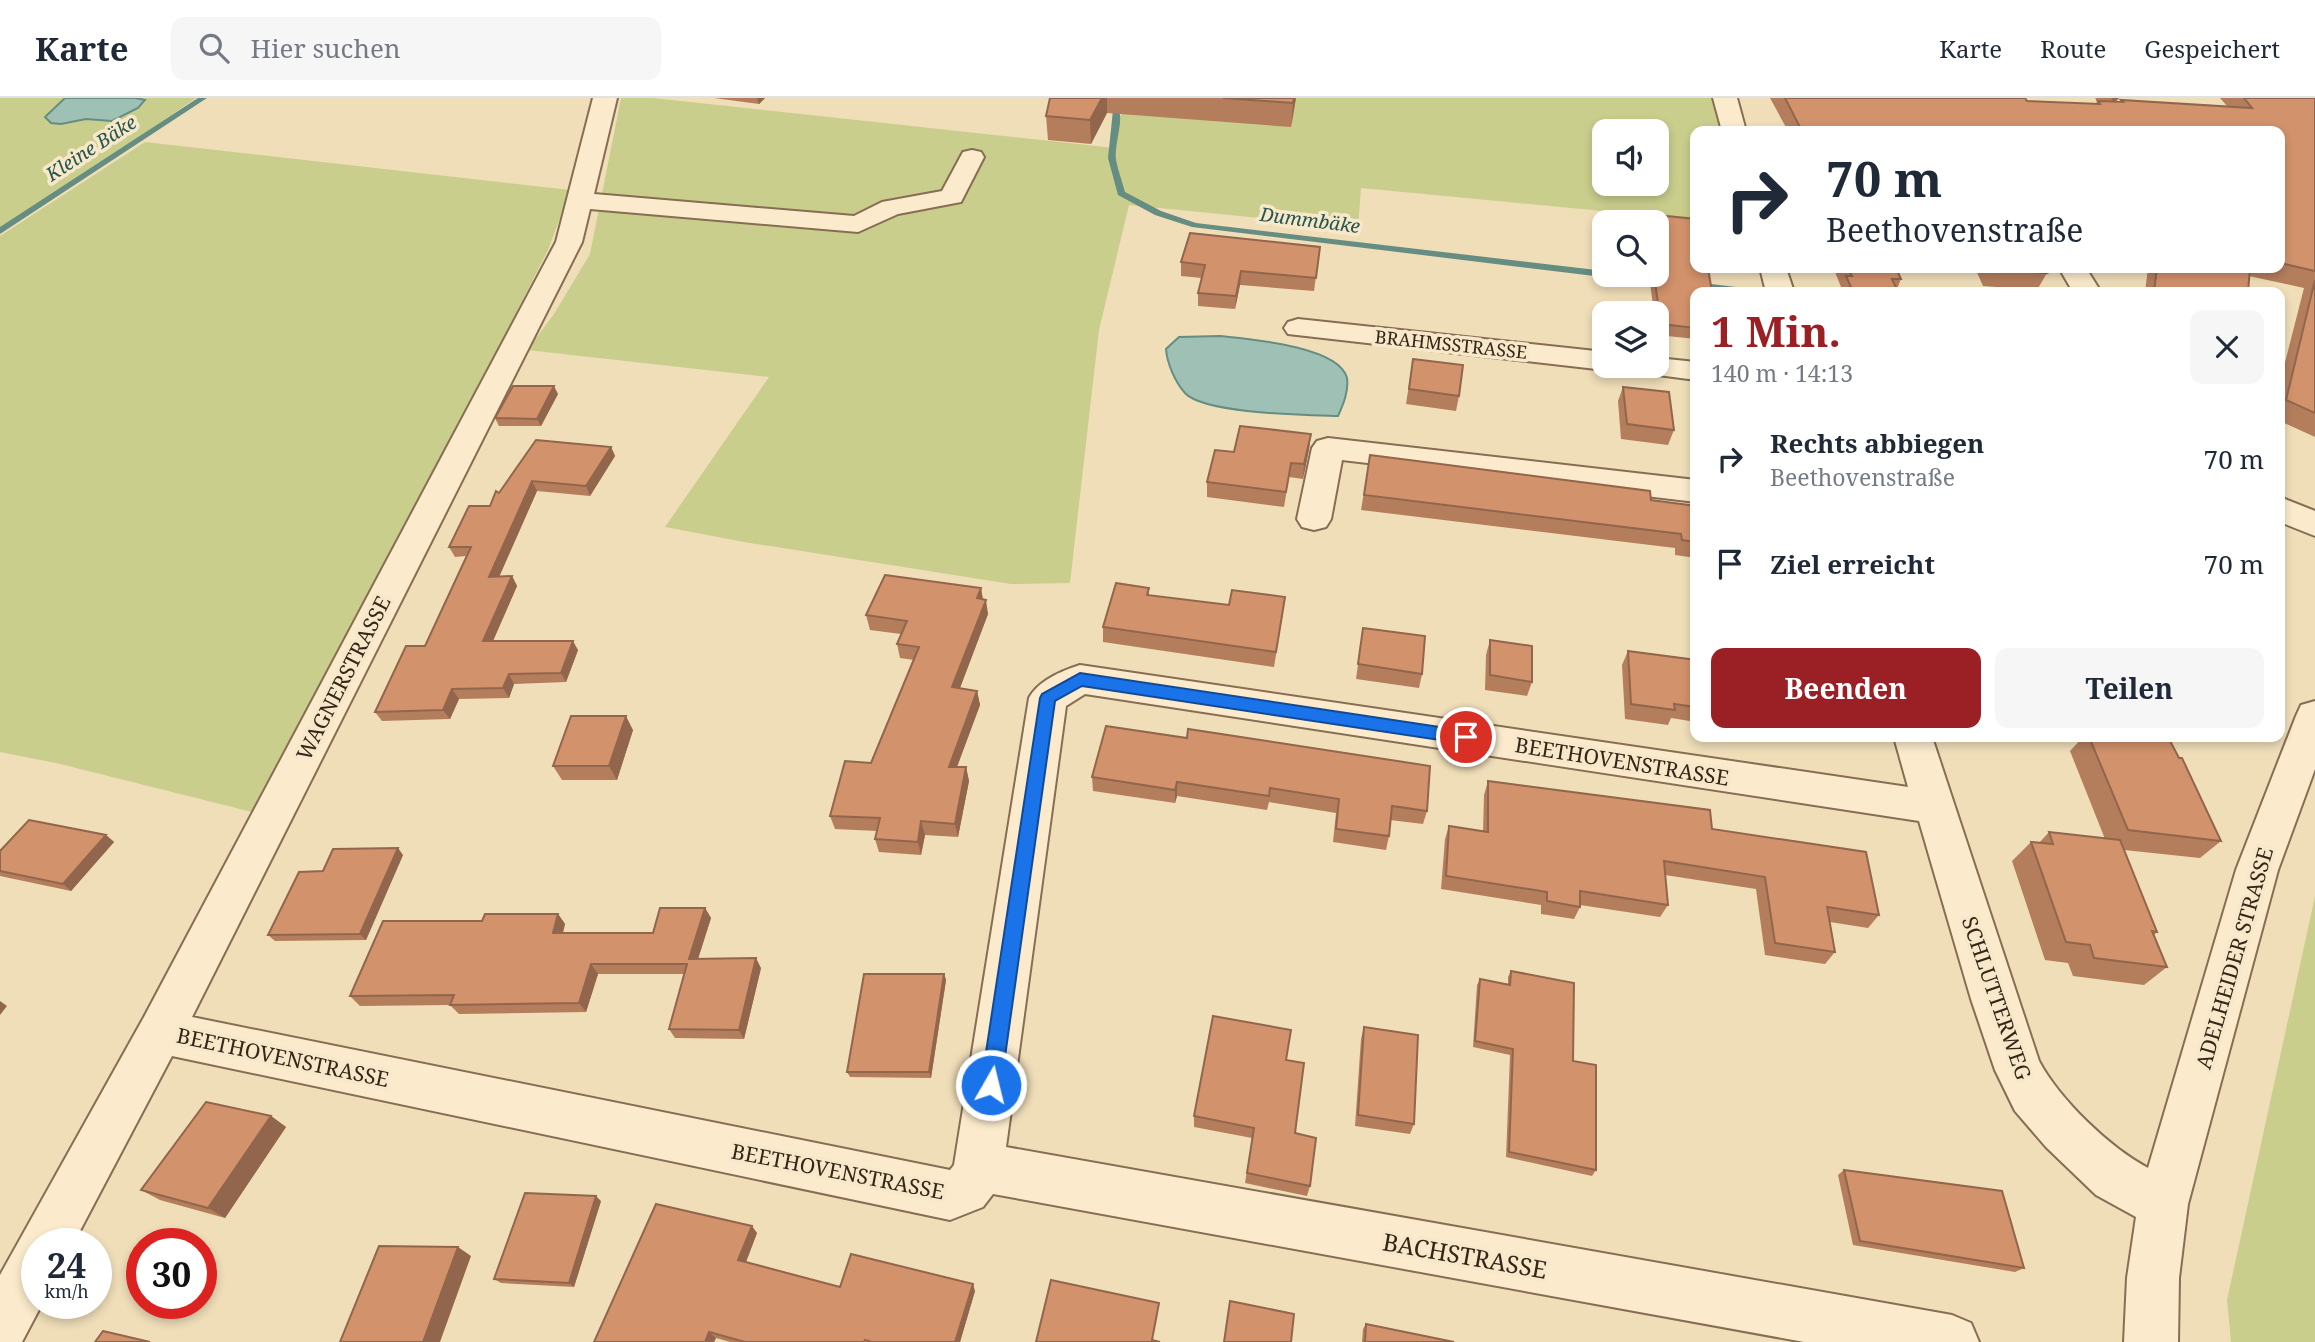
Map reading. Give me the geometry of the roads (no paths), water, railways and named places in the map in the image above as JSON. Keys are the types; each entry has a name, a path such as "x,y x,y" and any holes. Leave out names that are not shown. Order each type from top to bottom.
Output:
{"street":[{"name":"WAGNERSTRASSE","path":"54,1228 160,1032 569,242 605,98"},
{"path":"1725,98 1733,126"},
{"path":"580,200 858,224 891,207 952,197 972,157"},
{"name":"BRAHMSSTRASSE","path":"1298,328 1592,360"},
{"path":"1669,368 1690,370"},
{"path":"1314,519 1328,448 1690,490"},
{"path":"2285,510 2315,525"},
{"name":"BEETHOVENSTRASSE","path":"160,1032 950,1195 966,1192 975,1181 979,1167 1048,698 1080,679 1933,807"},
{"name":"ADELHEIDER STRASSE","path":"2151,1342 2152,1278 2163,1204 2257,870 2315,716"},
{"name":"SCHLUTTERWEG","path":"1914,742 1994,999 2019,1070 2032,1095 2063,1130 2114,1177 2163,1204"},
{"name":"BACHSTRASSE","path":"979,1167 1952,1342"},
{"path":"0,1328 21,1289"}],"water":[{"path":"65,98 145,100 138,108 112,121 86,119 61,124 51,123 45,117"},
{"path":"1220,336 1291,346 1328,358 1340,367 1347,378 1344,403 1338,416 1234,409 1196,400 1185,393 1172,372 1166,349 1179,337"}],"waterway":[{"name":"Kleine Bäke","path":"0,231 203,98"},
{"name":"Dummbäke","path":"1102,98 1113,104 1117,110 1112,158 1121,193 1158,213 1195,225 1592,272"},
{"name":"Dummbäke","path":"1694,285 1711,287"}]}
